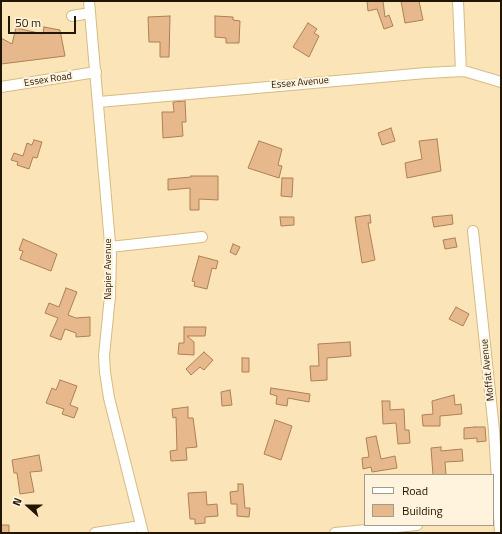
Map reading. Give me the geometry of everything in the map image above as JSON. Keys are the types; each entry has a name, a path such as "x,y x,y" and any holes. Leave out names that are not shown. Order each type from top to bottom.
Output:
{"street":[{"name":"Napier Avenue","path":"89,1 99,102 110,247 110,296 104,356 106,384 142,530"},
{"path":"458,1 461,72"},
{"path":"72,16 90,13"},
{"name":"Essex Road","path":"1,87 96,72"},
{"name":"Essex Avenue","path":"99,102 297,83 461,72 501,82"},
{"name":"Moffat Avenue","path":"473,231 494,430 496,517 500,533"},
{"path":"110,247 202,236"},
{"path":"335,533 407,526"},
{"path":"95,533 142,530"}],"building":[{"path":"367,1 383,1 385,17 389,15 393,26 384,29 377,9 368,11"},
{"path":"401,1 419,1 423,20 405,23"},
{"path":"170,16 169,57 160,57 160,42 149,42 148,17"},
{"path":"215,16 233,17 233,20 240,21 239,43 226,43 226,38 215,37"},
{"path":"308,23 317,29 314,33 319,36 309,57 293,47"},
{"path":"44,27 60,30 65,56 1,64 1,38 12,44 16,28 43,34"},
{"path":"185,101 186,122 182,122 183,136 163,138 162,112 174,112 173,102"},
{"path":"391,128 395,141 382,145 378,133"},
{"path":"437,139 441,171 407,178 405,163 422,159 419,141"},
{"path":"34,140 42,142 37,158 33,157 29,169 17,165 18,162 11,160 14,153 23,156 27,143 32,145"},
{"path":"259,141 282,149 278,165 282,166 279,178 248,168"},
{"path":"191,176 218,176 218,200 199,199 199,210 190,210 190,188 168,190 168,179"},
{"path":"282,178 293,178 292,197 281,196"},
{"path":"370,215 371,223 368,223 375,260 362,263 355,217"},
{"path":"452,215 453,224 434,227 432,217"},
{"path":"280,217 294,217 294,225 281,226"},
{"path":"455,238 457,247 445,249 443,240"},
{"path":"23,239 57,254 51,271 20,259 23,251 19,250"},
{"path":"233,244 240,247 236,255 230,252"},
{"path":"199,256 218,261 216,269 212,268 207,289 194,286 195,282 192,281"},
{"path":"66,288 77,292 68,315 76,318 90,317 90,336 76,337 76,333 65,329 61,340 50,336 58,318 45,313 49,303 59,307"},
{"path":"456,307 469,314 463,326 449,319"},
{"path":"184,327 206,327 205,336 187,336 194,342 194,355 178,354 179,343 184,343"},
{"path":"350,342 351,356 327,358 327,380 311,381 310,366 319,366 318,344"},
{"path":"204,352 213,360 204,370 200,367 191,375 186,369"},
{"path":"242,358 249,358 249,372 242,372"},
{"path":"60,380 77,386 70,405 78,408 74,418 62,414 64,409 46,403 52,388 56,390"},
{"path":"271,388 310,394 309,402 288,398 287,406 276,404 277,396 270,394"},
{"path":"230,390 232,405 222,406 221,392"},
{"path":"454,395 455,405 461,404 462,414 440,416 440,426 423,426 422,415 433,414 432,401"},
{"path":"382,401 390,401 390,410 404,409 405,430 409,430 410,443 398,444 396,423 383,424"},
{"path":"188,407 188,418 193,418 197,447 186,448 187,460 171,461 170,451 177,450 176,417 173,418 172,409"},
{"path":"275,420 292,426 281,460 264,454"},
{"path":"485,427 486,441 477,442 477,438 464,439 464,428"},
{"path":"376,436 381,459 395,456 397,468 372,472 371,467 363,469 362,458 369,457 366,438"},
{"path":"441,447 441,451 462,449 463,461 445,462 446,474 433,474 431,448"},
{"path":"39,455 42,471 30,472 34,492 20,494 17,473 14,473 12,460"},
{"path":"238,484 243,484 245,508 250,508 249,517 237,516 237,504 231,504 230,492 238,491"},
{"path":"206,492 207,505 217,504 218,516 205,517 205,523 195,524 195,519 190,519 188,493"},
{"path":"1,525 9,525 9,533 1,533"}]}
